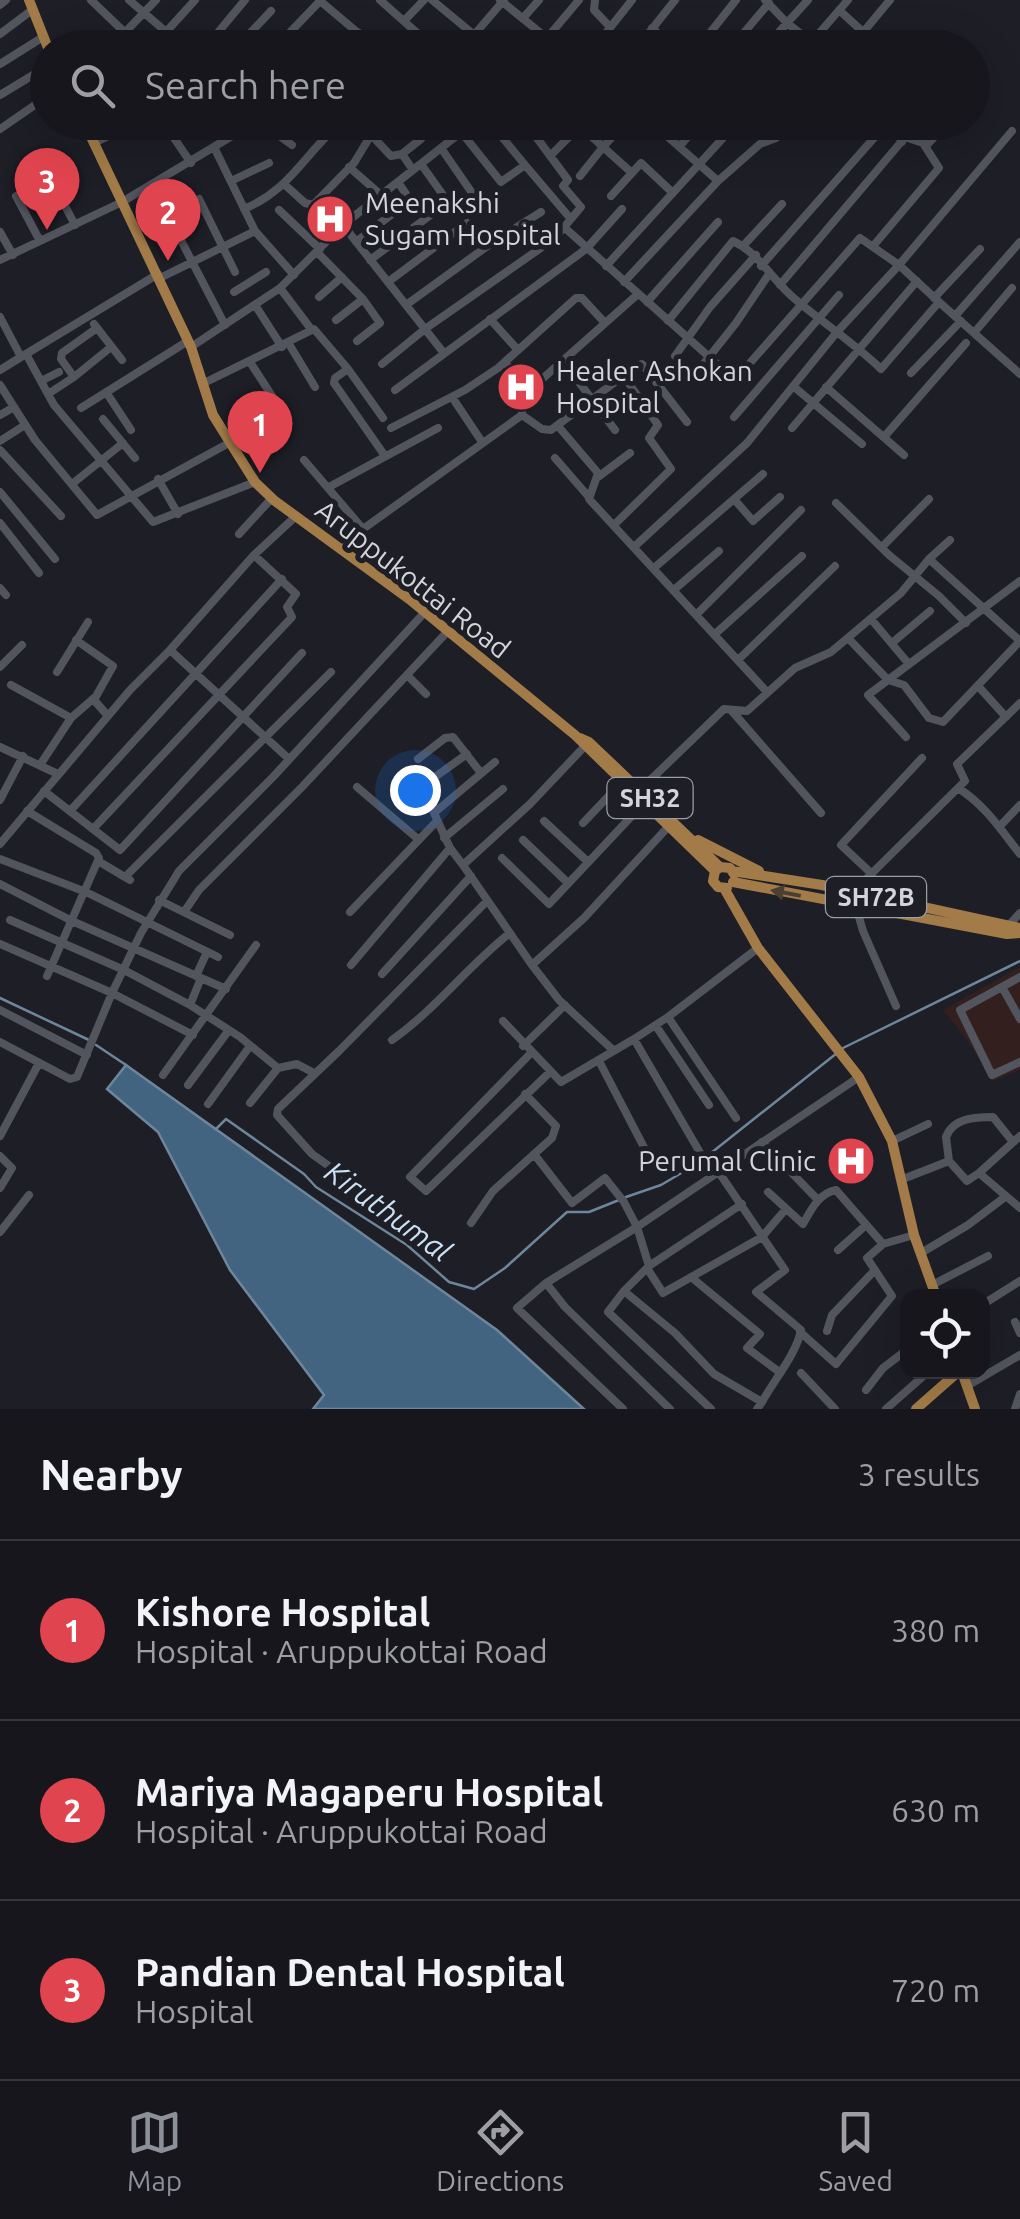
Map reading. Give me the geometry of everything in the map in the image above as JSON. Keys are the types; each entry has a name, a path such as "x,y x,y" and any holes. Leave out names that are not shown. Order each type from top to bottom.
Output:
{"main road":[{"path":"30,5 40,30"},
{"name":"Aruppukottai Road","path":"93,140 190,344 213,416 255,482 295,517 425,612 574,735 668,827 725,876"},
{"name":"Aruppukottai Road","path":"574,735 590,742 641,789 725,876 732,903 758,948 859,1076 892,1140 904,1178 914,1235 933,1289"},
{"path":"688,835 770,877"},
{"name":"SH72B","path":"725,876 770,877 1017,928"},
{"name":"SH72B","path":"725,876 749,886 1007,934 1017,928"},
{"path":"732,903 736,892 749,886"},
{"path":"916,1409 952,1379"},
{"path":"964,1379 975,1409"}],"street":[{"path":"0,5 6,0"},
{"path":"128,0 164,30"},
{"path":"128,30 156,0"},
{"path":"168,30 195,0"},
{"path":"220,30 245,0"},
{"path":"292,30 319,0 355,30"},
{"path":"380,0 414,30"},
{"path":"523,18 539,0"},
{"path":"554,30 579,0"},
{"path":"595,0 594,10 610,28 632,0"},
{"path":"652,28 675,0"},
{"path":"712,30 736,0"},
{"path":"781,30 808,0"},
{"path":"821,30 848,0"},
{"path":"865,30 890,0"},
{"path":"404,21 424,1 467,30"},
{"path":"478,30 502,1 537,30"},
{"path":"745,30 767,1 795,30"},
{"path":"97,2 124,30"},
{"path":"0,34 30,5"},
{"path":"839,10 861,30"},
{"path":"253,30 271,11"},
{"path":"0,64 30,49"},
{"path":"0,96 30,77"},
{"path":"0,128 30,108"},
{"path":"634,547 747,443 837,332 1012,131"},
{"path":"94,143 100,140"},
{"path":"175,140 191,163"},
{"path":"0,260 122,202 228,140"},
{"path":"285,140 292,145"},
{"path":"244,210 268,200 322,140"},
{"path":"284,184 311,206 350,168 367,140"},
{"path":"376,140 391,156 402,154 418,140"},
{"path":"81,408 225,325 280,288 343,225 451,140"},
{"path":"468,140 501,182 526,165"},
{"path":"505,140 570,218"},
{"path":"382,364 420,324 556,236 581,206 563,186 568,180 538,140"},
{"path":"550,156 565,140"},
{"path":"597,140 632,173"},
{"path":"580,176 610,140"},
{"path":"673,140 718,180"},
{"path":"680,146 685,140"},
{"path":"606,266 721,140"},
{"path":"624,282 718,180 760,144 771,140"},
{"path":"690,381 765,270 874,140"},
{"path":"780,285 904,140 926,146 940,168 874,245"},
{"path":"926,146 932,140"},
{"path":"215,148 254,231 294,275"},
{"path":"440,148 478,202"},
{"path":"611,196 650,153"},
{"path":"370,260 448,202 402,154"},
{"path":"231,181 269,163"},
{"path":"641,163 673,193"},
{"path":"350,168 381,196"},
{"path":"52,181 75,224"},
{"path":"356,242 410,200 398,182"},
{"path":"16,196 40,241"},
{"path":"198,199 235,272"},
{"path":"744,246 782,204"},
{"path":"395,390 586,249 622,209"},
{"path":"279,210 363,299 380,323 357,341"},
{"path":"406,306 541,212"},
{"path":"647,302 718,222"},
{"path":"388,282 468,223"},
{"path":"172,224 225,325"},
{"path":"343,225 444,352"},
{"path":"565,228 752,395"},
{"path":"0,370 159,276 254,231"},
{"path":"0,232 13,255"},
{"path":"735,380 854,242 864,238 918,281 1020,374"},
{"path":"668,320 730,241 756,255 780,285 860,348 880,369 980,249"},
{"path":"912,373 1020,242"},
{"path":"675,356 710,307 756,255"},
{"path":"234,292 266,272"},
{"path":"318,297 342,278"},
{"path":"251,281 285,346 314,388"},
{"path":"792,428 918,281"},
{"path":"280,288 346,366 382,418"},
{"path":"974,333 1012,288"},
{"path":"341,550 363,529 522,415 530,392 638,294"},
{"path":"734,417 839,294"},
{"path":"391,428 452,397 505,362 579,297 605,323"},
{"path":"336,320 363,299"},
{"path":"88,316 122,360"},
{"path":"1,320 48,394 153,522 255,482"},
{"path":"490,320 517,348"},
{"path":"74,377 61,358 62,353 97,328"},
{"path":"204,383 312,330"},
{"path":"884,438 966,344"},
{"path":"48,394 111,347"},
{"path":"564,361 615,430"},
{"path":"250,362 280,410"},
{"path":"505,362 530,392"},
{"path":"346,366 334,383 386,456"},
{"path":"522,415 546,430 558,426 635,366 646,366 688,422"},
{"path":"41,381 58,372"},
{"path":"614,525 671,469 649,438 658,425 624,376"},
{"path":"0,385 24,425 96,515 229,442"},
{"path":"794,386 862,444"},
{"path":"826,387 904,454"},
{"path":"106,392 131,430"},
{"path":"452,397 482,442"},
{"path":"0,415 14,407"},
{"path":"103,418 135,458"},
{"path":"0,441 24,425"},
{"path":"558,426 598,471 598,478"},
{"path":"329,487 438,428"},
{"path":"72,484 123,442"},
{"path":"0,450 61,516"},
{"path":"588,496 598,478 630,453"},
{"path":"556,458 767,692"},
{"path":"304,460 363,529"},
{"path":"654,568 763,474"},
{"path":"158,479 178,514"},
{"path":"0,492 54,558"},
{"path":"734,499 753,521 780,497"},
{"path":"239,534 272,498"},
{"path":"882,547 929,500"},
{"path":"836,503 966,623"},
{"path":"697,614 802,510"},
{"path":"0,844 108,716 254,554 295,517"},
{"path":"0,523 39,573"},
{"path":"641,789 710,719 724,709 747,711 795,668 822,658 848,638 901,594 950,540"},
{"path":"675,589 719,550"},
{"path":"93,829 292,616 287,606 296,594 254,554"},
{"path":"715,634 802,556"},
{"path":"848,638 888,680 904,685 929,718 943,722 1020,641 929,559"},
{"path":"738,660 836,566"},
{"path":"70,811 282,579"},
{"path":"906,737 868,695 1020,581"},
{"path":"892,643 930,611"},
{"path":"0,1042 74,1079 79,1075 134,948 159,900 180,871 425,612"},
{"path":"871,619 908,663"},
{"path":"57,672 88,622"},
{"path":"184,912 199,890 448,631"},
{"path":"40,765 71,718 95,697 114,666 76,640"},
{"path":"0,667 22,645"},
{"path":"170,650 290,759"},
{"path":"44,791 120,850 302,652"},
{"path":"98,861 127,878 330,672"},
{"path":"407,675 426,694"},
{"path":"11,685 71,718"},
{"path":"978,686 1006,717"},
{"path":"95,697 108,716"},
{"path":"896,1006 863,931 852,892 965,781 957,764 1020,703"},
{"path":"732,710 821,813"},
{"path":"418,759 450,736 481,774"},
{"path":"0,747 58,774"},
{"path":"463,865 530,804 584,747"},
{"path":"421,787 467,754"},
{"path":"0,800 22,756"},
{"path":"872,874 842,845 922,758"},
{"path":"495,762 436,810 436,822 532,964 565,1005 613,1050"},
{"path":"583,823 622,782"},
{"path":"357,787 418,839"},
{"path":"958,788 974,798 1020,854"},
{"path":"444,838 502,789"},
{"path":"502,858 548,904 644,803"},
{"path":"1000,826 1020,806"},
{"path":"27,811 96,852 98,861 46,976"},
{"path":"544,821 588,862"},
{"path":"350,912 436,822"},
{"path":"532,964 584,918 668,827"},
{"path":"523,840 568,883"},
{"path":"350,965 450,848"},
{"path":"218,957 86,892 4,862 0,884 226,989"},
{"path":"382,974 470,876"},
{"path":"159,900 230,934"},
{"path":"358,1186 312,1154 276,1115 286,1099 487,901"},
{"path":"1017,928 1020,913"},
{"path":"10,920 190,1004 278,1068"},
{"path":"392,1040 416,1023 482,955 510,933"},
{"path":"0,944 112,993 192,1035"},
{"path":"163,1075 256,945"},
{"path":"503,1021 562,1082 656,1026 758,948"},
{"path":"190,1004 207,952"},
{"path":"1020,977 960,1010 992,1075 1020,1062"},
{"path":"1002,987 1020,1019"},
{"path":"550,1072 426,1192 410,1177 565,1005"},
{"path":"0,1010 87,1055"},
{"path":"668,1017 736,1118"},
{"path":"656,1026 709,1105"},
{"path":"188,1085 229,1030"},
{"path":"634,1038 703,1160 742,1204 785,1270 756,1292 836,1364 892,1296 868,1258 882,1244 914,1235"},
{"path":"208,1104 250,1046"},
{"path":"599,1061 648,1156"},
{"path":"0,1136 2,1122 23,1095 38,1063"},
{"path":"250,1103 278,1068 297,1064 314,1073"},
{"path":"623,1409 518,1308 546,1283 859,1076"},
{"path":"471,1222 493,1191 552,1138 556,1126 525,1094"},
{"path":"974,1117 993,1117 1017,1139 967,1180 949,1161 948,1131 974,1117"},
{"path":"892,1140 928,1124"},
{"path":"762,1142 818,1200"},
{"path":"534,1154 572,1203 606,1178 636,1227 648,1267 663,1293 762,1238 786,1210"},
{"path":"0,1156 12,1168 0,1188"},
{"path":"904,1178 949,1161"},
{"path":"979,1173 1020,1208"},
{"path":"768,1192 802,1224 827,1191 836,1190 882,1244"},
{"path":"0,1232 29,1195"},
{"path":"921,1253 1005,1197"},
{"path":"711,1409 608,1312 648,1267 742,1204"},
{"path":"838,1250 866,1224"},
{"path":"937,1289 988,1256"},
{"path":"827,1331 832,1315 876,1270"},
{"path":"690,1277 760,1334 748,1348 778,1372"},
{"path":"990,1300 1020,1281"},
{"path":"546,1283 565,1307 670,1409"},
{"path":"624,1292 675,1333 714,1374 760,1405 798,1344 800,1332"},
{"path":"1015,1322 1020,1333"},
{"path":"866,1390 900,1355"},
{"path":"967,1386 1020,1355"},
{"path":"801,1373 835,1409"},
{"path":"886,1409 920,1379"},
{"path":"1015,1409 1020,1394"}],"shaded area":[{"path":"1020,967 1020,1070 993,1081 943,1010"}],"water":[{"path":"126,1065 497,1330 584,1409 313,1409 324,1395 230,1270 158,1132 107,1089"}],"waterway":[{"name":"Kiruthumal","path":"843,1048 1020,961"},
{"name":"Kiruthumal","path":"0,998 89,1040"},
{"name":"Kiruthumal","path":"96,1045 126,1065"},
{"name":"Kiruthumal","path":"706,1157 837,1053"},
{"name":"Kiruthumal","path":"216,1129 226,1119 304,1174 316,1187 407,1245 449,1282 474,1289 505,1268 567,1212 589,1212 619,1200"},
{"name":"Kiruthumal","path":"626,1197 661,1185 700,1162"}],"place":[{"name":"Meenakshi Sugam Hospital","path":"330,219"},
{"name":"Pandian Dental Hospital","path":"47,230"},
{"name":"Mariya Magaperu Hospital","path":"168,261"},
{"name":"Healer Ashokan Hospital","path":"521,387"},
{"name":"Kishore Hospital","path":"260,473"},
{"name":"Perumal Clinic","path":"851,1161"}]}
